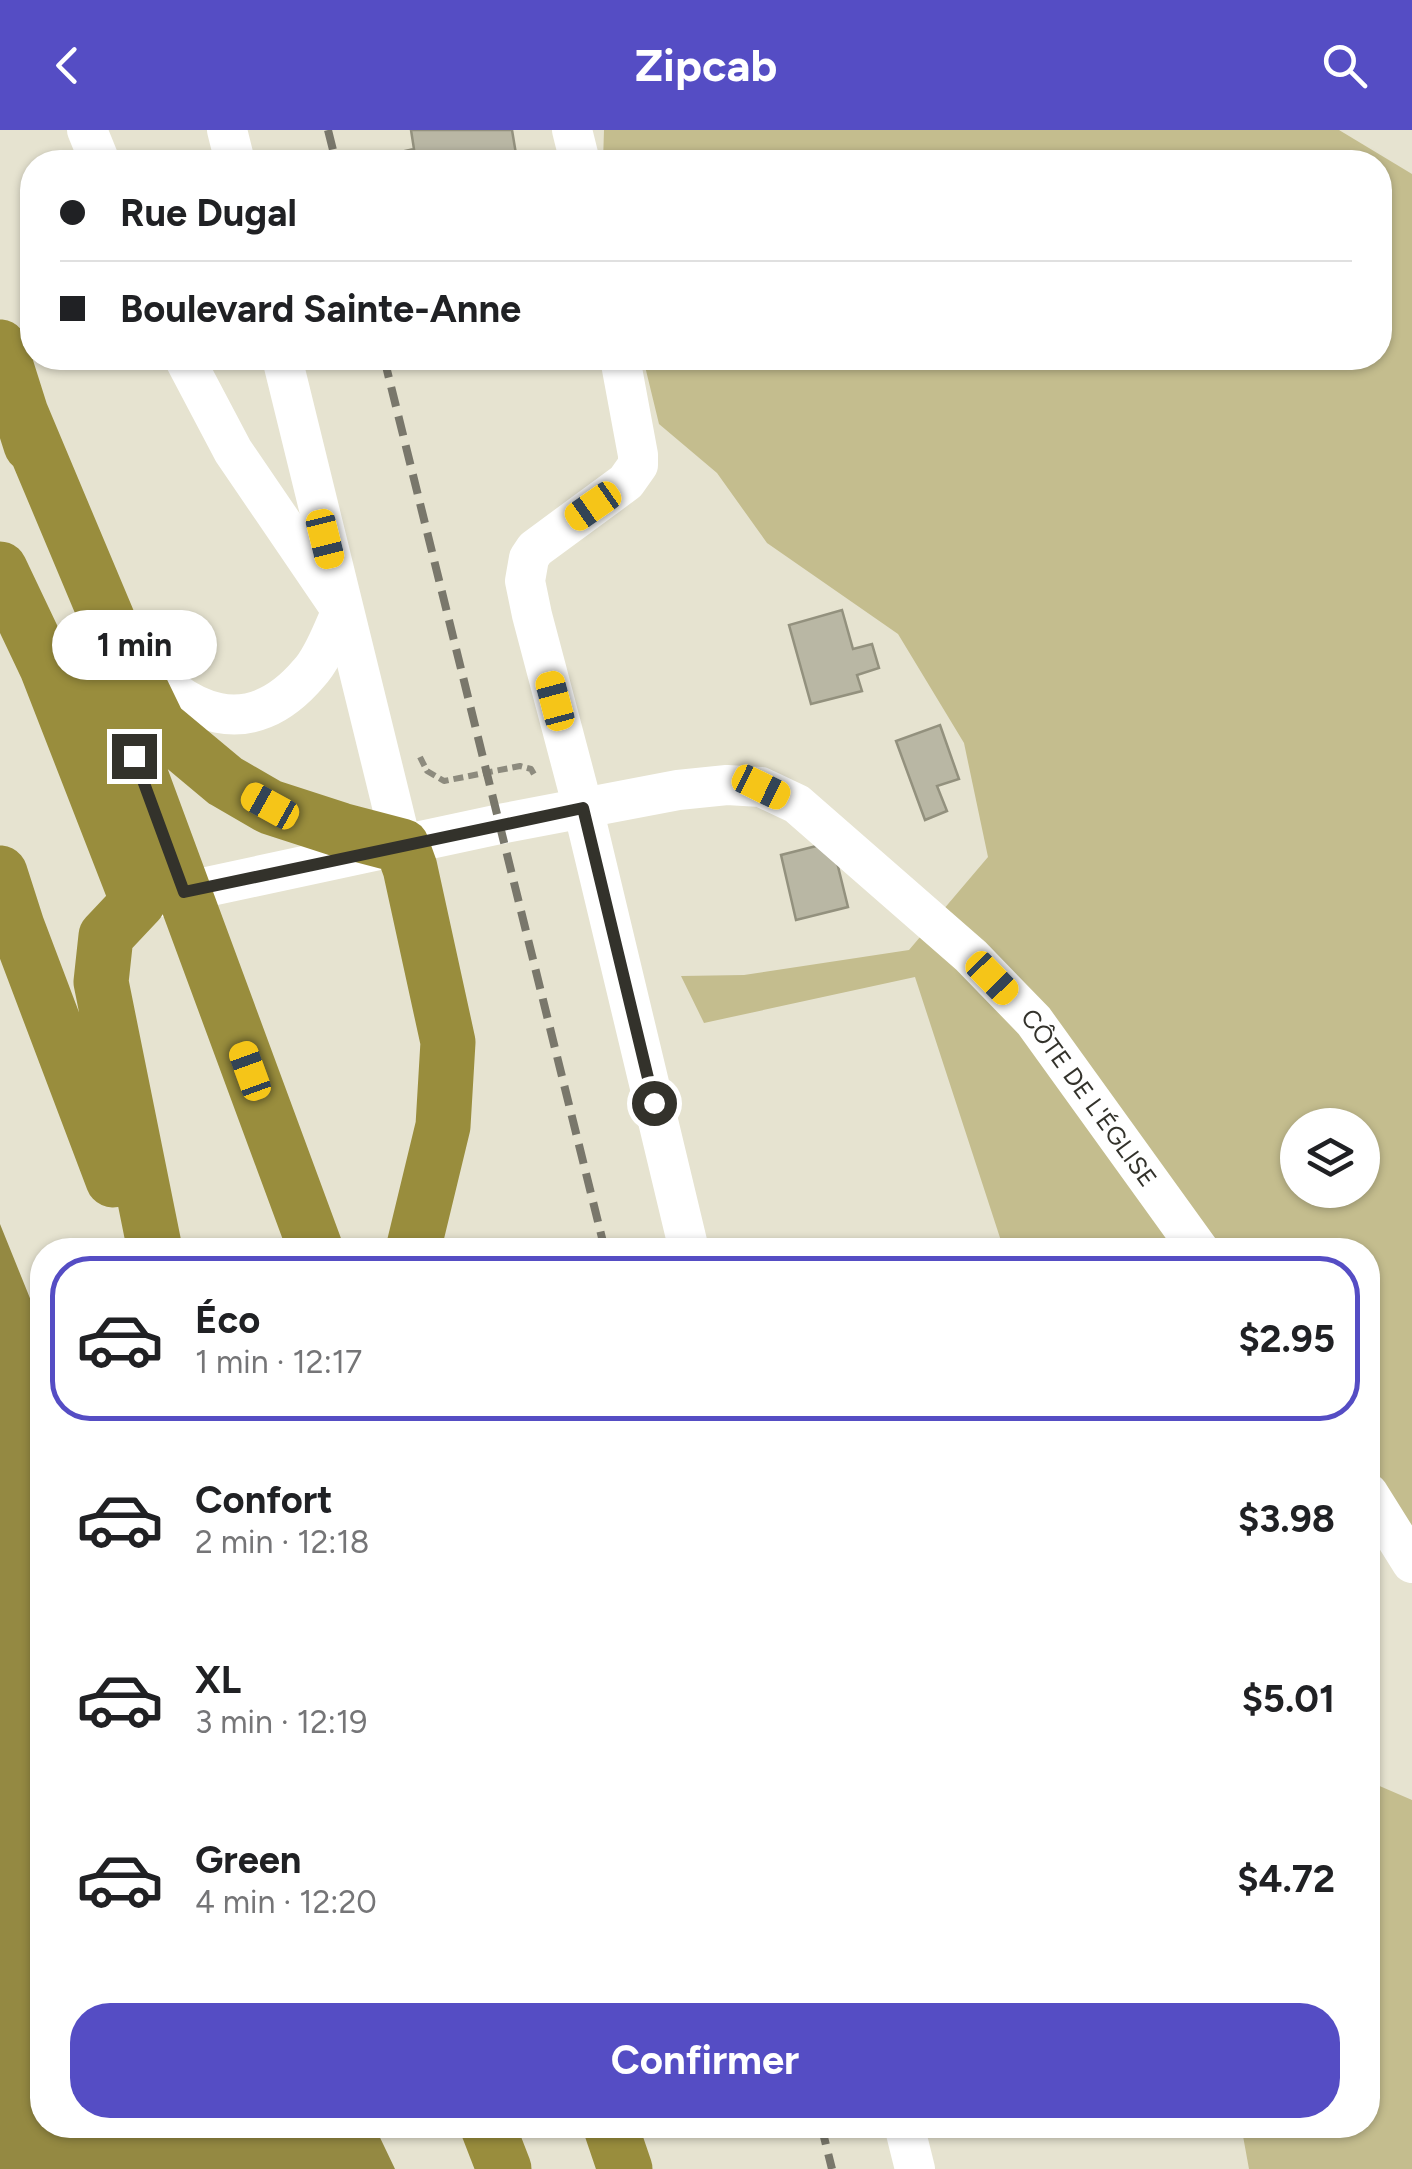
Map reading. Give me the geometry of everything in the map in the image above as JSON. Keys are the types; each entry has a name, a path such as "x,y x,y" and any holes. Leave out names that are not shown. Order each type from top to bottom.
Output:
{"highway":[{"path":"0,348 96,655 161,897"},
{"path":"20,411 109,623 160,726 225,781 270,806 402,846 448,1042 443,1126 416,1238"},
{"path":"0,569 161,897 311,1238"},
{"path":"0,873 134,1238"},
{"path":"152,1238 101,982 106,936 161,897"},
{"path":"491,2138 504,2169"},
{"path":"614,2138 625,2169"}],"street":[{"path":"190,370 233,451 342,611"},
{"path":"285,370 402,846"},
{"path":"623,370 638,465 626,482 543,541 529,558 526,581 565,812 687,1238"},
{"path":"109,623 147,668 188,704 225,715 254,713 283,700 312,671 342,611"},
{"name":"CÔTE DE L'ÉGLISE","path":"161,897 678,790 761,787 797,804 971,956 1034,1021 1191,1238"},
{"path":"1380,1511 1412,1563"},
{"path":"907,2138 915,2169"}],"path":[{"path":"419,754 426,771 444,781 520,766 531,770 565,812"}],"shaded area":[{"path":"604,130 1339,130 1372,150 603,150"},
{"path":"1392,162 1412,174 1412,1541 1382,1518 1380,1511 1380,1238 1000,1238 915,977 704,1023 681,976 744,975 909,950 988,857 964,743 898,634 767,543 717,473 659,424 646,370 1392,370"},
{"path":"0,1224 30,1298 30,2138 380,2138 395,2169 0,2169"},
{"path":"1380,1786 1412,1800 1412,2169 1249,2169 1243,2138 1380,2138"}],"building":[{"path":"411,130 512,130 515,150 410,150 414,149"},
{"path":"842,610 853,649 872,644 879,668 857,675 862,691 811,704 789,625"},
{"path":"940,725 959,779 937,786 947,811 925,820 896,741"},
{"path":"832,842 848,907 796,920 781,855"}],"railway":[{"path":"328,130 333,150"},
{"path":"387,370 602,1238"},
{"path":"824,2138 832,2169"}],"route":[{"path":"134,756 184,892 583,808 654,1103"}]}
